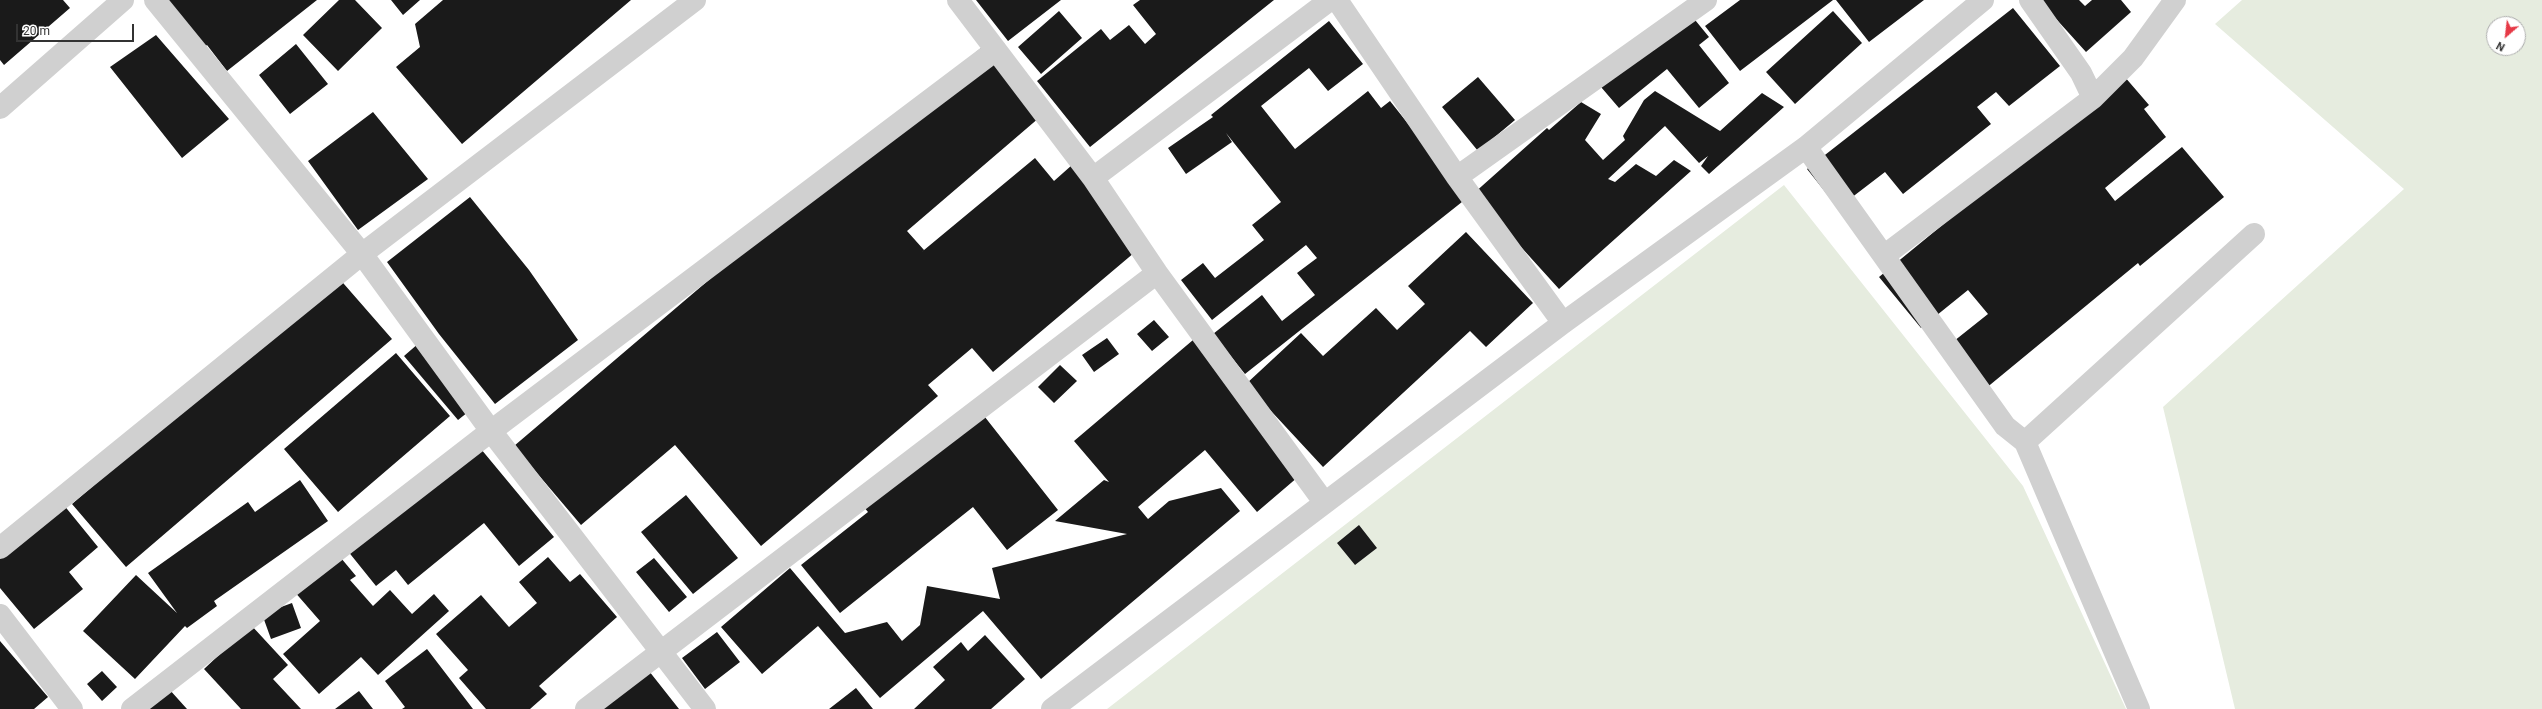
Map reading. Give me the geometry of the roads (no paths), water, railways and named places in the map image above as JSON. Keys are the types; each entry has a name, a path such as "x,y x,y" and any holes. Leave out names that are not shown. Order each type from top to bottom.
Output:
{"street":[{"path":"0,108 123,0"},
{"path":"155,0 362,254 491,431 705,709"},
{"path":"0,548 362,254 695,0"},
{"path":"958,0 1093,178 1157,273 1324,502"},
{"path":"1093,178 1330,0"},
{"path":"1337,0 1457,177 1563,323"},
{"path":"1457,177 1706,0"},
{"path":"1052,709 1324,502 1563,323 1806,147 1983,0"},
{"path":"2030,0 2080,73 2093,98"},
{"path":"1885,255 2093,98 2133,58 2175,0"},
{"path":"132,709 491,431 996,50"},
{"path":"1806,147 1885,255 2005,426 2025,442 2139,709"},
{"path":"2025,442 2254,234"},
{"path":"586,709 1157,273"},
{"path":"0,615 72,709"}]}
